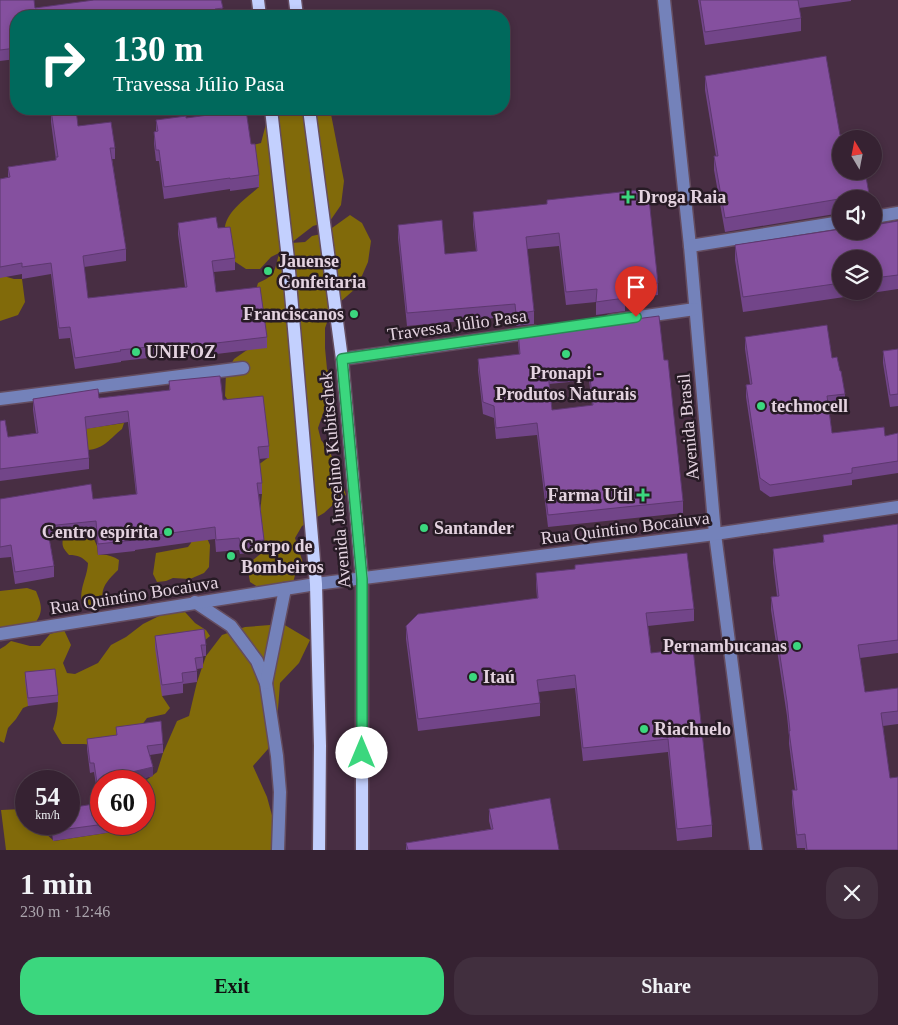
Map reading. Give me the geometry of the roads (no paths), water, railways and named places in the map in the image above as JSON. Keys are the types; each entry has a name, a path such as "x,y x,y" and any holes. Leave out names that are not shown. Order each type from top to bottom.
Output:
{"main road":[{"name":"Avenida Juscelino Kubitschek","path":"272,115 288,259 316,584 320,746 319,850"},
{"name":"Avenida Juscelino Kubitschek","path":"310,115 342,359 362,579 362,850"}],"street":[{"name":"Avenida Brasil","path":"664,0 690,246 715,534 756,850"},
{"path":"882,216 898,213"},
{"path":"690,246 832,223"},
{"path":"597,323 695,309"},
{"name":"Travessa Júlio Pasa","path":"342,359 548,330"},
{"path":"0,400 243,368"},
{"name":"Rua Quintino Bocaiuva","path":"0,634 316,584 715,534 898,507"},
{"path":"266,683 285,589"},
{"path":"194,602 231,626 257,661 266,683 277,756 280,792 278,850"}],"place":[{"name":"Droga Raia","path":"628,197"},
{"name":"Jauense Confeitaria","path":"268,271"},
{"name":"Franciscanos","path":"354,314"},
{"name":"UNIFOZ","path":"136,352"},
{"name":"Pronapi - Produtos Naturais","path":"566,354"},
{"name":"technocell","path":"761,406"},
{"name":"Farma Util","path":"643,495"},
{"name":"Santander","path":"424,528"},
{"name":"Centro espírita","path":"168,532"},
{"name":"Corpo de Bombeiros","path":"231,556"},
{"name":"Pernambucanas","path":"797,646"},
{"name":"Itaú","path":"473,677"},
{"name":"Riachuelo","path":"644,729"}]}
